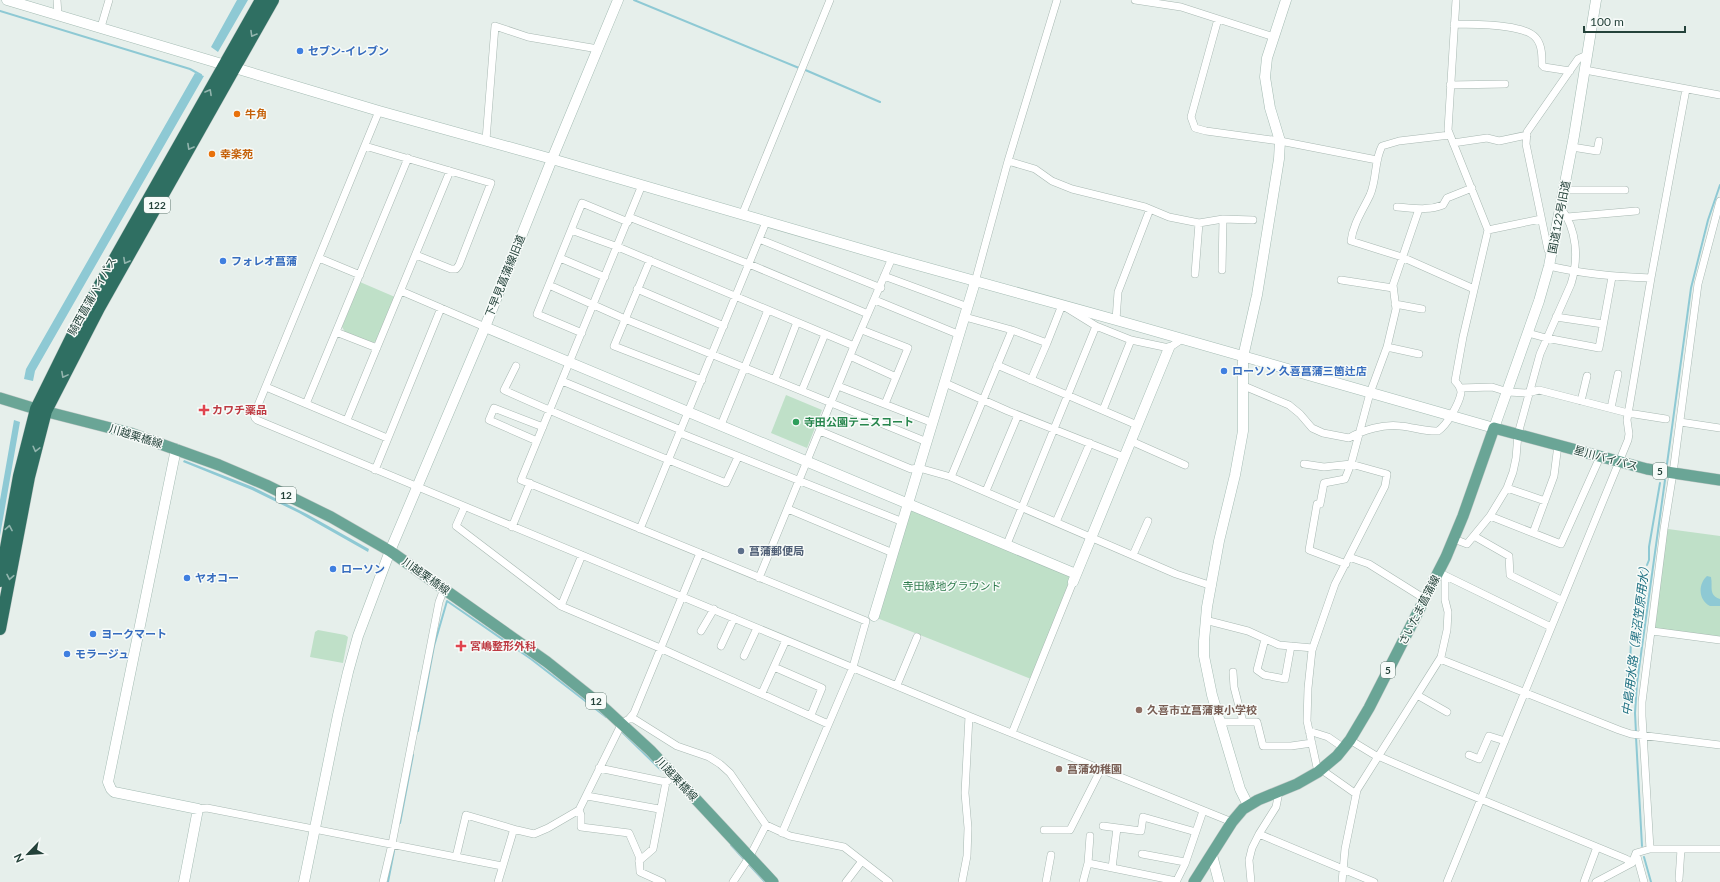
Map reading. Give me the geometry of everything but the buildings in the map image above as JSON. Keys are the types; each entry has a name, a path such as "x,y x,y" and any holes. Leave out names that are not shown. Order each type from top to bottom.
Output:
{"highway":[{"name":"騎西菖蒲バイパス","path":"229,66 261,0"},
{"name":"騎西菖蒲バイパス","path":"0,580 19,476 41,410 80,320 229,66 272,0"},
{"name":"騎西菖蒲バイパス","path":"0,629 41,410"}],"main road":[{"name":"川越栗橋線","path":"0,398 130,433 176,448 266,485 331,517 390,551 547,662 625,721 670,779 750,856 773,882"},
{"name":"星川バイパス","path":"1494,428 1620,462 1673,473 1720,480"},
{"name":"さいたま菖蒲線","path":"1194,882 1232,822 1248,805 1279,792 1320,771 1347,744 1369,708 1425,599 1442,574 1494,428"}],"street":[{"path":"7,0 379,111 486,140 975,282 1116,320 1494,428"},
{"path":"57,0 58,15"},
{"path":"101,27 109,0"},
{"name":"下早見菖蒲線旧道","path":"304,882 352,654 390,551 485,327 552,159 618,0"},
{"path":"742,214 830,0"},
{"path":"874,616 960,335 1008,161 1057,0"},
{"path":"1135,0 1181,7 1274,37"},
{"path":"1248,805 1240,789 1220,722 1208,678 1204,656 1206,620 1219,541 1235,475 1243,431 1243,357 1266,248 1279,159 1280,141 1270,108 1266,88 1267,58 1286,0"},
{"path":"1244,386 1289,405 1300,414 1312,428 1323,433 1349,438 1359,432 1383,427 1398,426 1438,432 1444,428 1451,416 1461,392 1455,381 1488,230 1450,135 1448,115 1456,0"},
{"name":"国道122号旧道","path":"1494,428 1508,392 1549,266 1572,146 1596,0"},
{"path":"1218,19 1191,117 1195,128 1206,131 1280,141 1377,160"},
{"path":"1454,24 1516,28 1528,31 1539,42 1542,65 1544,67 1570,70"},
{"path":"486,140 495,26 528,37 598,49"},
{"path":"1552,252 1548,250 1541,219 1526,144 1527,132 1578,59 1587,55"},
{"path":"1585,70 1720,95"},
{"path":"1450,85 1504,84"},
{"path":"1447,882 1561,600 1620,462 1629,434 1627,420 1628,413 1686,89"},
{"path":"379,111 254,415 257,420 464,508 714,609 969,716 1232,822"},
{"path":"1450,135 1398,141 1382,146 1377,160 1374,183 1370,195 1358,218 1351,241 1402,257 1474,289"},
{"path":"1453,143 1487,138 1499,141 1527,135"},
{"path":"1572,146 1597,151 1599,141"},
{"path":"365,146 491,183 459,265 456,269 451,269 416,255"},
{"path":"306,404 408,158"},
{"path":"1008,161 1035,169 1052,181 1072,189 1150,208 1169,217 1198,223 1223,219 1253,220"},
{"path":"347,420 450,171"},
{"path":"642,185 618,247 521,480 866,621 853,667 782,833"},
{"path":"1397,207 1434,209 1443,205 1447,198 1472,188"},
{"path":"1564,190 1626,190"},
{"path":"1648,849 1642,735 1642,702 1698,284 1720,201"},
{"path":"582,333 537,314 582,203 749,264 868,314"},
{"path":"1116,320 1118,292 1150,208"},
{"path":"1454,539 1467,544 1490,516 1507,488 1516,458 1518,434 1528,393 1546,338 1574,272 1576,245 1567,217 1561,208"},
{"path":"1420,209 1402,257 1393,288 1396,309 1387,347 1370,393 1350,464 1345,479 1324,483 1320,504 1317,504 1309,550 1369,564 1425,599"},
{"path":"1567,217 1636,211"},
{"path":"1222,270 1223,219"},
{"path":"1488,230 1541,219"},
{"path":"640,528 713,354 766,222"},
{"path":"1195,274 1198,223"},
{"path":"571,230 650,260 854,346"},
{"path":"760,239 881,288"},
{"path":"319,258 360,275"},
{"path":"560,258 605,277"},
{"path":"760,578 854,346 881,288 884,276 892,258"},
{"path":"650,260 614,346 702,380"},
{"path":"1549,266 1574,272 1612,277 1651,278"},
{"path":"884,276 968,307"},
{"path":"1528,332 1546,338 1599,348 1612,277"},
{"path":"1342,280 1393,288"},
{"path":"548,285 625,319 927,442"},
{"path":"637,290 724,326"},
{"path":"401,291 570,363 1007,544 1075,578"},
{"path":"875,300 960,335"},
{"path":"1395,304 1422,309"},
{"path":"1062,305 1096,326 1131,340 1169,348"},
{"path":"1031,380 1062,305"},
{"path":"375,470 441,308"},
{"path":"721,425 768,310"},
{"path":"965,317 1012,330 1047,342"},
{"path":"1556,317 1603,324"},
{"path":"775,379 796,322"},
{"path":"1007,544 1096,326"},
{"path":"862,330 908,348 885,404"},
{"path":"951,477 1012,330"},
{"path":"336,332 377,348"},
{"path":"802,390 825,334"},
{"path":"1012,733 1169,348 1182,339"},
{"path":"1103,410 1131,340"},
{"path":"1387,347 1419,354"},
{"path":"850,356 896,377"},
{"path":"997,365 1068,394 1137,425"},
{"path":"516,366 504,390 550,411 668,460 726,483 738,457"},
{"path":"1611,408 1618,374"},
{"path":"1581,401 1587,376"},
{"path":"562,381 738,457 903,522"},
{"path":"945,383 1018,415 1124,457"},
{"path":"838,386 933,422"},
{"path":"266,387 387,438"},
{"path":"1460,388 1492,387 1508,392 1528,393 1538,390 1628,413 1666,419"},
{"path":"537,441 489,420 494,408 543,427"},
{"path":"986,491 1018,415"},
{"path":"1680,422 1720,428"},
{"path":"820,431 912,469 919,468 951,477 1022,506 1091,538 1176,574 1212,586"},
{"path":"1131,440 1185,465"},
{"path":"1056,522 1090,443"},
{"path":"1533,533 1554,476 1558,445"},
{"path":"176,448 108,782 111,789 114,792 198,809 207,808 502,866"},
{"path":"1490,516 1561,544 1600,457"},
{"path":"1304,464 1324,467 1350,464 1387,474 1385,486 1328,601 1313,648 1308,688 1307,721 1320,771 1356,794"},
{"path":"512,527 530,484"},
{"path":"1507,488 1545,501"},
{"path":"464,508 456,526 561,606 762,693 828,724"},
{"path":"788,509 893,553"},
{"path":"1133,556 1148,521"},
{"path":"1474,536 1509,556 1510,575 1561,600"},
{"path":"456,857 466,815 534,834 548,828 579,810 587,796 599,768 625,721 634,714 700,553"},
{"path":"561,606 582,555"},
{"path":"1442,574 1551,627"},
{"path":"1342,882 1356,790 1440,659 1447,630 1448,612 1442,574"},
{"path":"383,882 392,844 439,602 444,589"},
{"path":"701,632 714,609"},
{"path":"721,646 734,618"},
{"path":"1206,620 1248,631 1279,645 1313,648"},
{"path":"744,656 757,628"},
{"path":"1652,631 1720,640"},
{"path":"897,685 917,638"},
{"path":"1265,639 1257,670 1264,675 1285,679 1291,646"},
{"path":"762,693 786,640"},
{"path":"1440,659 1631,734 1720,745"},
{"path":"774,667 822,688 811,715"},
{"path":"1233,672 1234,688 1243,722"},
{"path":"1417,695 1447,712"},
{"path":"964,882 968,835 965,794 969,716"},
{"path":"625,721 634,719 677,746 709,757 720,764 730,773 766,825 782,833 844,847 889,882"},
{"path":"1220,722 1257,722 1263,746 1291,746 1312,743"},
{"path":"1309,731 1378,756 1597,846 1632,862"},
{"path":"1469,755 1479,759 1489,736 1505,741"},
{"path":"599,768 670,779 660,809 653,849 639,861"},
{"path":"1044,830 1070,830 1101,769"},
{"path":"1251,882 1250,860 1252,848 1276,807 1279,792"},
{"path":"587,796 660,809"},
{"path":"184,882 198,809"},
{"path":"579,810 581,815 580,827 629,833 639,856 640,872 662,882"},
{"path":"1088,863 1176,882 1185,862 1203,811"},
{"path":"1103,826 1141,831 1143,817 1196,832"},
{"path":"733,882 750,856 766,825"},
{"path":"1112,868 1117,828"},
{"path":"498,882 513,832 517,830"},
{"path":"1259,834 1374,882"},
{"path":"1083,882 1088,863 1090,836"},
{"path":"1584,882 1597,846"},
{"path":"1596,882 1632,862 1637,853 1648,849 1720,849"},
{"path":"1679,879 1681,849"},
{"path":"1637,853 1644,882"},
{"path":"1142,854 1185,862"},
{"path":"1046,882 1051,855"},
{"path":"1212,855 1219,882"},
{"path":"846,882 862,861"}],"green space":[{"path":"360,282 395,297 376,341 371,344 345,332 342,327"},
{"name":"寺田公園テニスコート","path":"786,395 822,410 807,448 771,433"},
{"name":"寺田緑地グラウンド","path":"911,506 1073,575 1031,679 877,618"},
{"path":"1668,529 1720,536 1720,638 1656,629 1655,627"},
{"path":"318,630 345,635 348,637 343,663 310,657 315,632"}],"water":[{"path":"237,0 248,0 218,52 211,47"},
{"path":"195,73 204,76 35,371 33,381 24,379 26,369"},
{"path":"14,420 20,422 0,536 0,500"},
{"path":"184,460 253,487 307,514 369,549 368,552 299,513 252,490 183,462"},
{"path":"1707,576 1711,577 1712,593 1720,599 1720,606 1710,606 1701,596 1702,583"}],"waterway":[{"path":"634,0 799,68"},
{"path":"0,11 190,69 201,75 200,78"},
{"path":"803,69 880,102"},
{"name":"中島用水路（黒沼笠原用水）","path":"1667,464 1691,288 1708,220 1720,185"},
{"name":"中島用水路（黒沼笠原用水）","path":"1636,733 1635,713 1637,683 1665,480"},
{"path":"1647,565 1660,483"},
{"path":"1625,709 1626,681 1630,665 1631,641 1640,603 1642,569"},
{"path":"418,731 434,646 447,601 531,659 606,717"},
{"path":"621,731 662,771"},
{"name":"中島用水路（黒沼笠原用水）","path":"1636,737 1642,846"},
{"path":"400,823 413,755"},
{"path":"731,845 765,882"},
{"path":"388,882 394,851"},
{"name":"中島用水路（黒沼笠原用水）","path":"1644,857 1651,882"}],"place":[{"name":"セブン-イレブン","path":"300,51"},
{"name":"牛角","path":"237,114"},
{"name":"幸楽苑","path":"212,154"},
{"name":"フォレオ菖蒲","path":"223,261"},
{"name":"ローソン 久喜菖蒲三箇辻店","path":"1224,371"},
{"name":"カワチ薬品","path":"204,410"},
{"name":"寺田公園テニスコート","path":"796,422"},
{"name":"菖蒲郵便局","path":"741,551"},
{"name":"ローソン","path":"333,569"},
{"name":"ヤオコー","path":"187,578"},
{"name":"ヨークマート","path":"93,634"},
{"name":"宮嶋整形外科","path":"461,646"},
{"name":"モラージュ","path":"67,654"},
{"name":"久喜市立菖蒲東小学校","path":"1139,710"},
{"name":"菖蒲幼稚園","path":"1059,769"}]}
